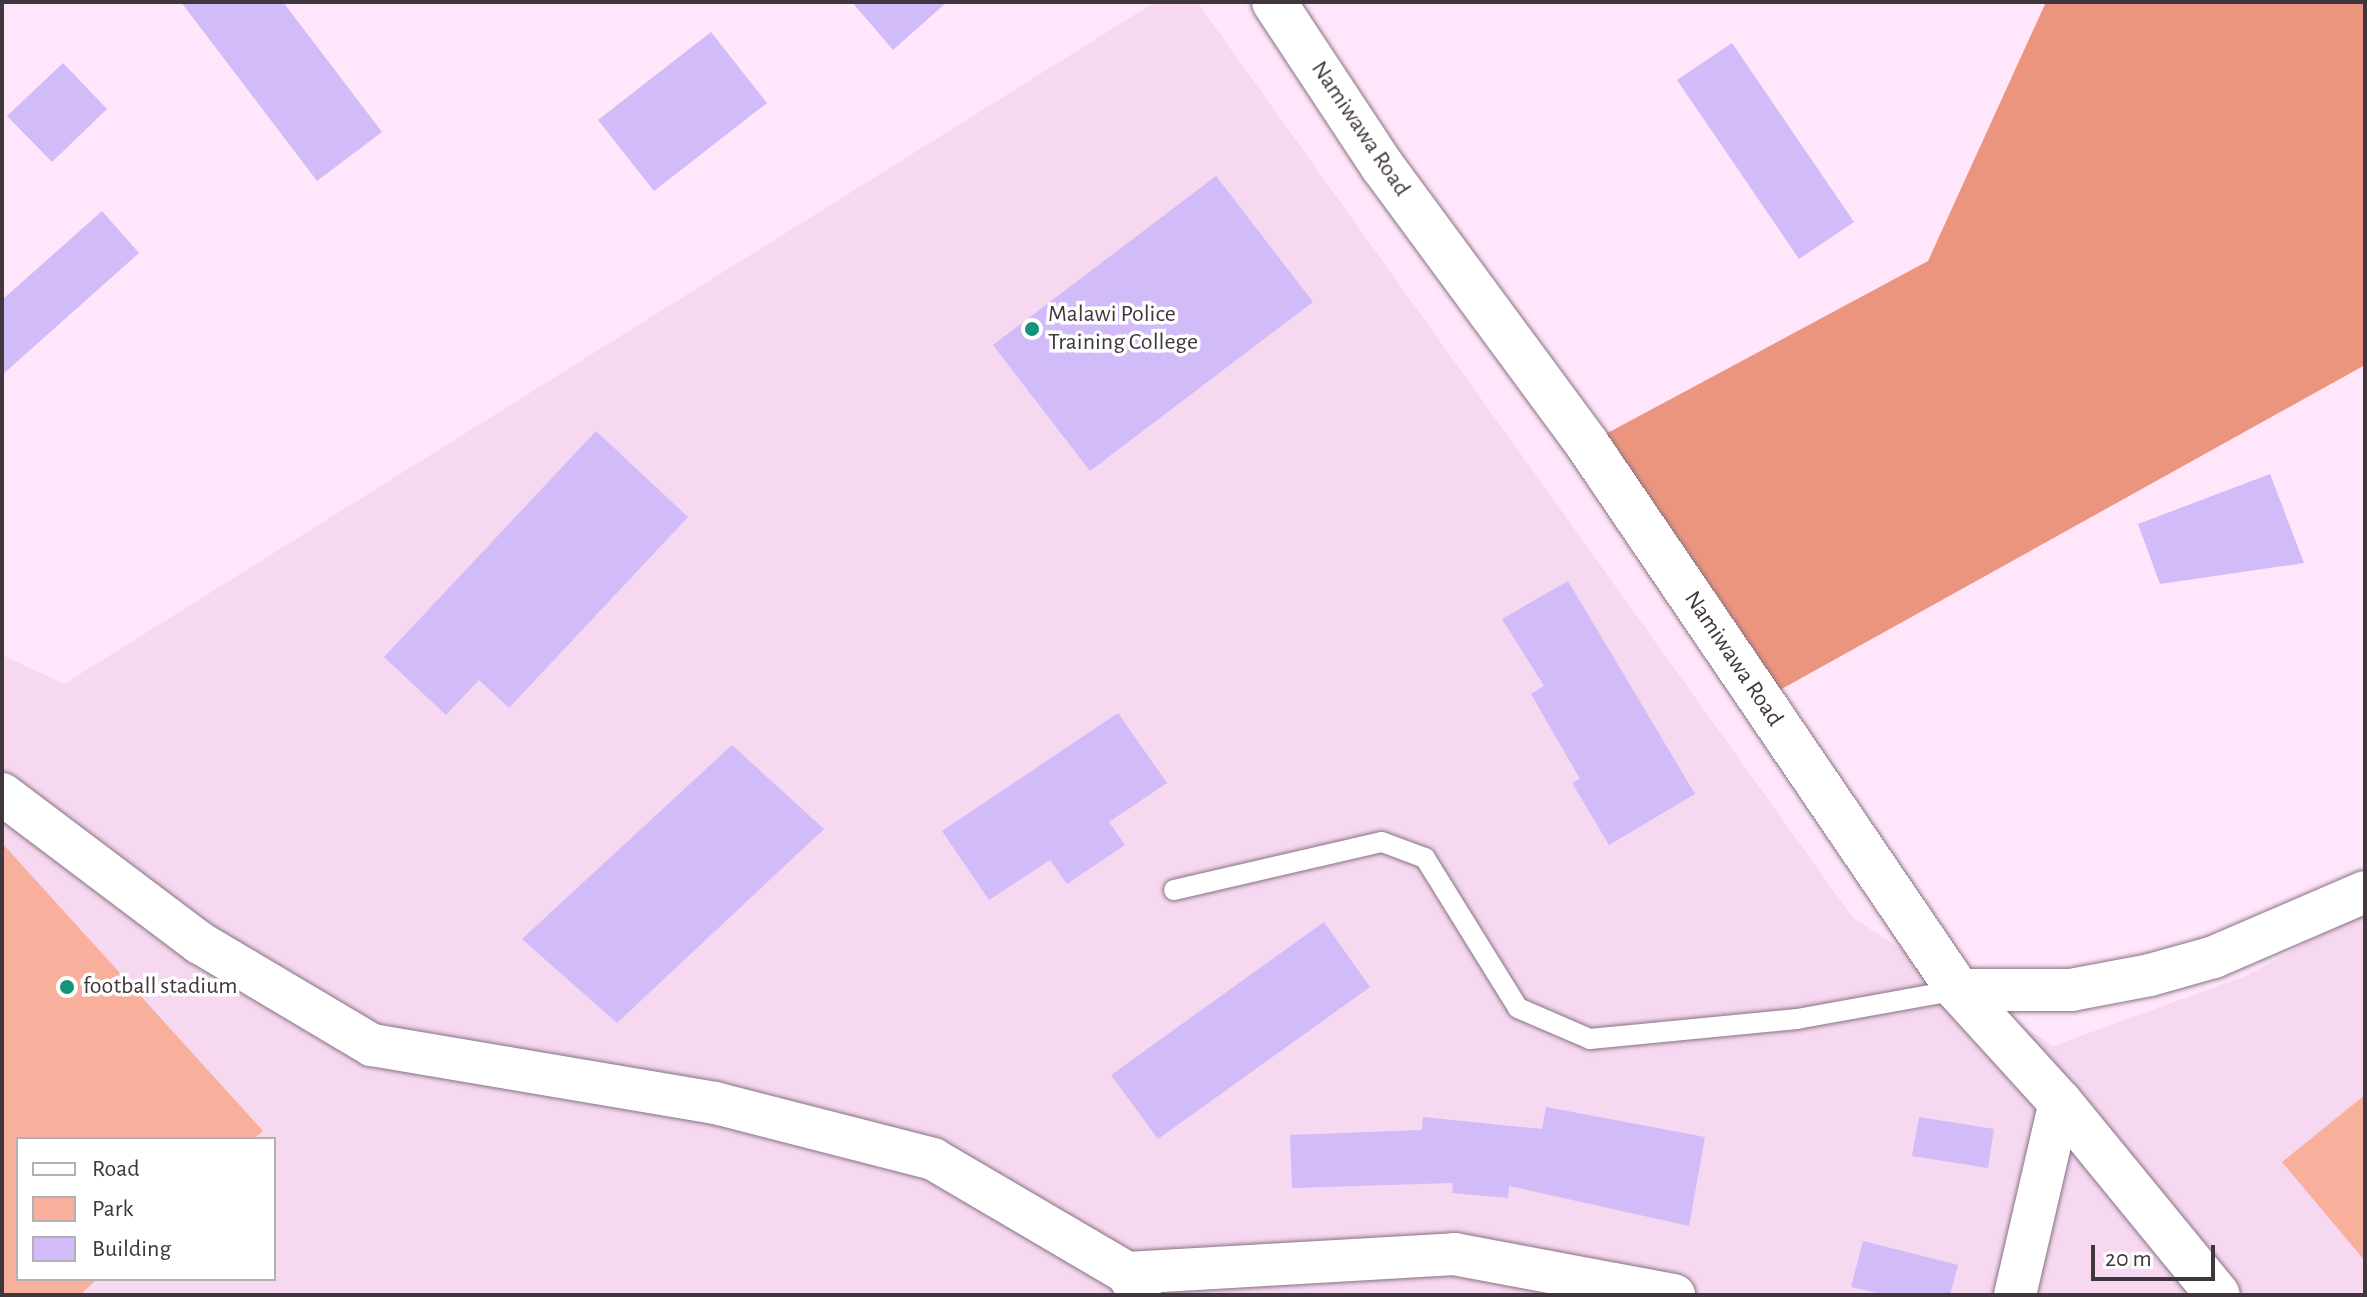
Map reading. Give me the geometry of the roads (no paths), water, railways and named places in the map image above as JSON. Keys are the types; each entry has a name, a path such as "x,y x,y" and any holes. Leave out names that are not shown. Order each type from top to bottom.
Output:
{"street":[{"name":"Namiwawa Road","path":"1274,2 1383,167 1587,444 1958,990 2060,1102 2218,1295"},
{"path":"2,794 200,943 372,1045 715,1103 933,1159 1134,1284 1454,1254 1674,1295"},
{"path":"1958,990 2071,990 2150,975 2214,957 2365,892"},
{"path":"2015,1295 2060,1102"}],"lane":[{"path":"1174,890 1382,842 1425,858 1518,1008 1590,1039 1797,1019 1958,990"}],"place":[{"name":"Malawi Police Training College","path":"1032,329"},
{"name":"football stadium","path":"67,987"}]}
